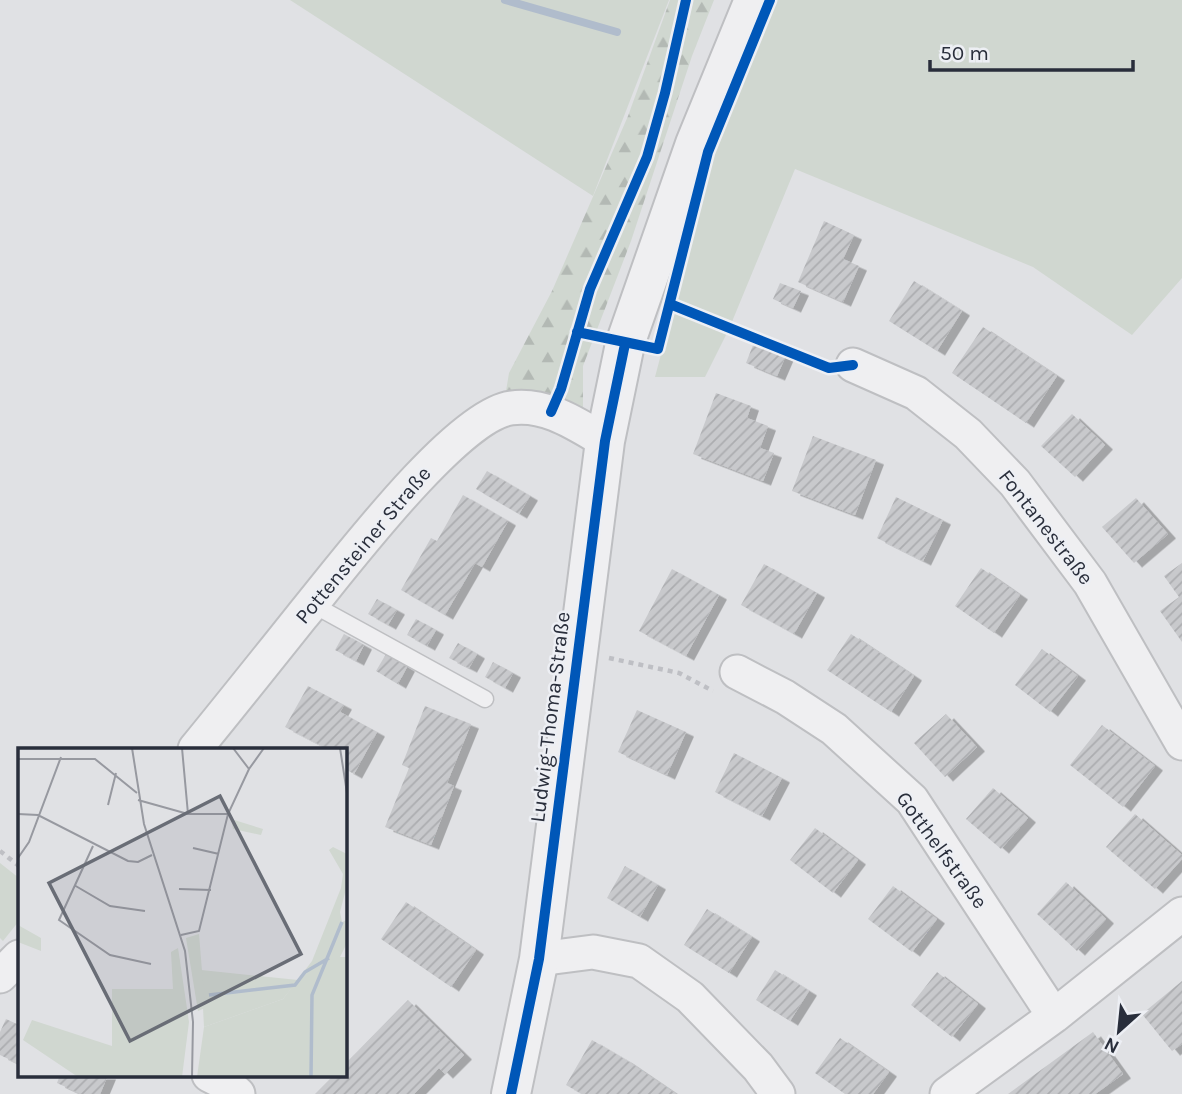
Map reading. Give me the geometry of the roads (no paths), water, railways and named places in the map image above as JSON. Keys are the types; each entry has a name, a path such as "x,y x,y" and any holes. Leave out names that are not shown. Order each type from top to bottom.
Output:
{"street":[{"name":"Ludwig-Thoma-Straße","path":"511,1094 539,959 605,441 625,344 695,144 754,0"},
{"name":"Fontanestraße","path":"853,365 916,393 968,434 1015,483 1090,583 1182,743"},
{"name":"Pottensteiner Straße","path":"196,748 377,524 432,463 491,413 529,407 551,412 605,441"},
{"name":"Gotthelfstraße","path":"737,672 785,697 834,729 912,800 1054,1016"},
{"path":"947,1094 1054,1016 1182,914"},
{"path":"539,959 593,952 639,961 690,997 758,1067 778,1094"}],"lane":[{"path":"312,604 485,699"}],"waterway":[{"path":"505,0 617,32"}]}
